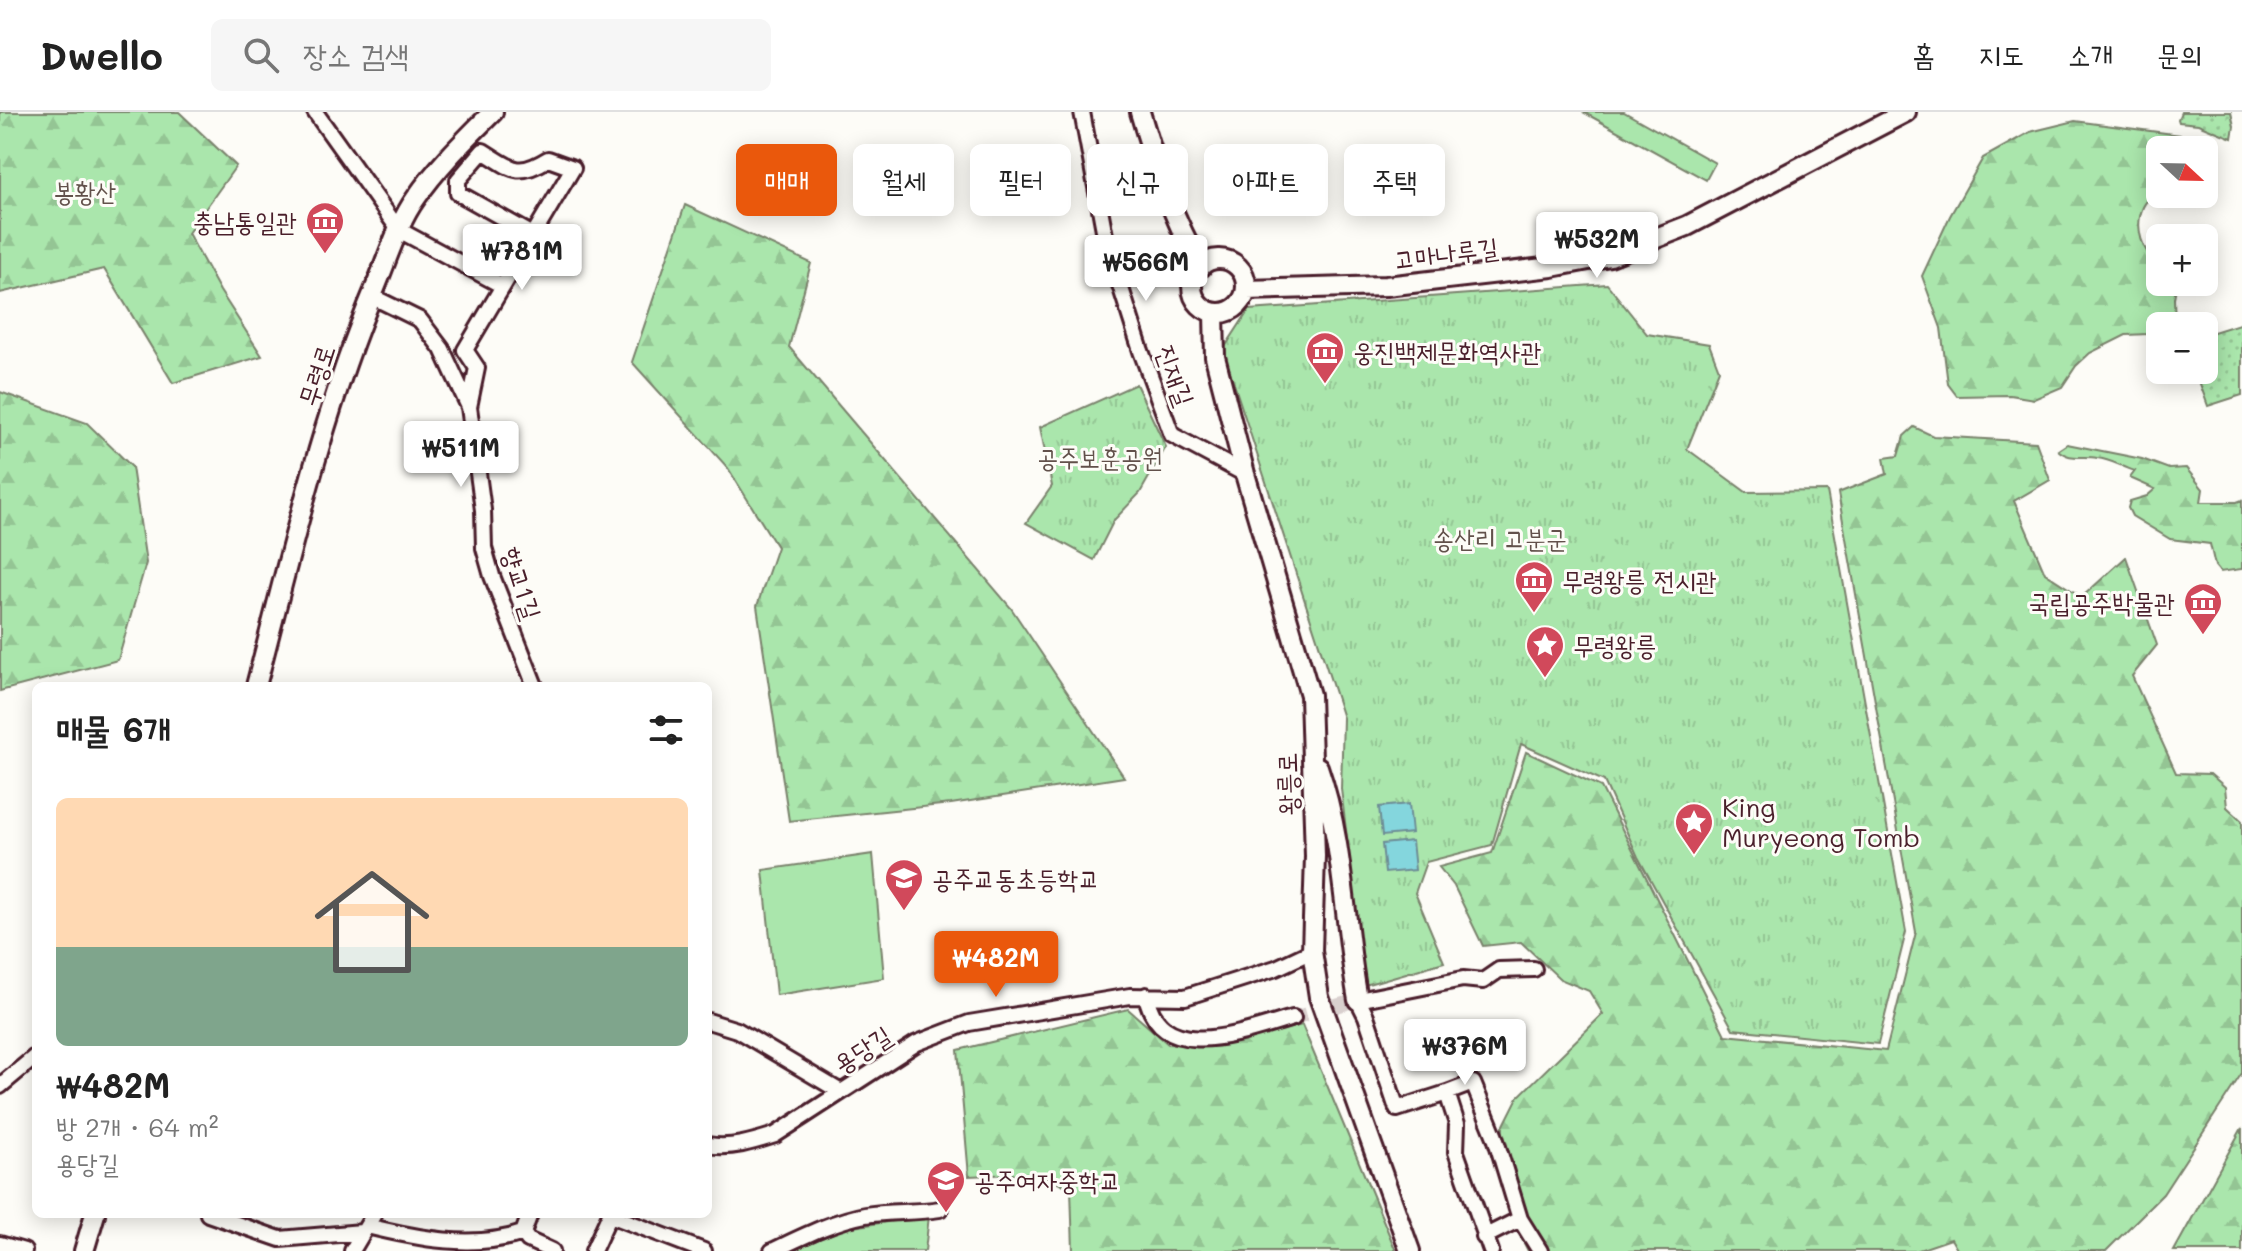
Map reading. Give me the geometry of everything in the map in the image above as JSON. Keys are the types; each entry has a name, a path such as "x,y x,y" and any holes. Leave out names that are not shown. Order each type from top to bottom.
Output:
{"main road":[{"name":"무령로","path":"257,682 346,362 371,296 415,199 459,145 493,112"},
{"path":"1140,112 1158,174 1181,234 1201,267"},
{"name":"고마나루길","path":"1246,290 1386,286 1552,267 1610,256 1687,226 1906,112"},
{"path":"1213,260 1230,261 1243,273 1246,290 1232,310 1214,313 1206,310 1194,296 1193,278 1201,267 1213,260"},
{"name":"왕릉로","path":"1214,313 1215,357 1245,474 1310,695 1315,856 1312,951 1319,997 1410,1251"},
{"path":"1312,749 1327,793 1335,833 1358,1000"},
{"path":"84,1251 94,1218"}],"street":[{"path":"315,112 399,230 503,286"},
{"name":"진재길","path":"1082,112 1106,241 1172,435 1245,474"},
{"path":"469,407 477,368 465,350 573,168 548,159 530,170 516,172 483,151 458,180 458,193 533,235"},
{"name":"향교1길","path":"371,296 420,320 442,349 469,407 483,510 484,548 533,682"},
{"name":"용당길","path":"712,1146 722,1148 775,1135 917,1043 969,1023 1130,996 1185,997 1276,968 1312,951"},
{"path":"1534,969 1499,970 1483,981 1463,979 1358,1000 1397,1109 1473,1083 1495,1137 1520,1219 1540,1251"},
{"path":"1146,995 1149,1012 1162,1028 1178,1036 1201,1040 1293,1018"},
{"path":"712,1025 737,1030 841,1092"},
{"path":"0,1086 32,1059"},
{"path":"1447,1093 1457,1124 1456,1152 1488,1244 1520,1219"},
{"path":"772,1251 863,1215 940,1209"},
{"path":"220,1218 280,1239 368,1224 396,1233 460,1241 508,1238 523,1233"},
{"path":"523,1233 529,1218"},
{"path":"593,1251 609,1218"},
{"path":"618,1218 704,1251"},
{"path":"352,1251 368,1224"},
{"path":"523,1233 528,1240 552,1251"},
{"path":"0,1244 24,1251"}],"green space":[{"name":"봉황산","path":"0,112 179,112 236,166 188,233 220,291 262,356 173,383 104,269 0,293"},
{"path":"1583,112 1624,112 1715,163 1706,180"},
{"path":"2181,112 2231,112 2234,126 2232,138 2198,124 2179,122"},
{"path":"2075,121 2188,136 2146,136 2146,202 2139,223 2146,250 2146,296 2174,296 2175,312 2146,312 2146,334 2126,335 2090,353 2076,366 2062,387 2034,399 2010,395 1957,396 1948,384 1941,328 1922,276 1950,216 1983,158 2030,132"},
{"path":"685,205 811,263 789,347 1011,608 1124,777 951,804 789,821 757,606 777,547 728,468 632,362"},
{"name":"송산리 고분군","path":"1607,284 1647,334 1709,344 1719,370 1687,449 1746,492 1827,491 1906,932 1878,1044 1733,1029 1638,857 1604,781 1521,744 1492,845 1426,862 1415,893 1444,962 1365,985 1341,789 1343,718 1223,350 1249,310"},
{"path":"2242,323 2242,395 2208,406 2200,384 2218,384 2218,331"},
{"name":"공주보훈공원","path":"1136,384 1166,447 1140,493 1114,520 1094,560 1026,523 1052,486 1040,427"},
{"path":"0,392 87,423 132,467 146,563 118,660 0,691"},
{"path":"1914,427 1933,436 2036,442 2050,480 2014,501 2045,573 2082,597 2126,557 2157,645 2132,676 2176,773 2210,774 2225,787 2227,807 2242,821 2242,1073 2163,1194 2106,1251 1958,1251 1951,1239 1916,1251 1528,1251 1511,1218 1502,1155 1503,1127 1518,1097 1603,1014 1589,991 1560,979 1521,942 1483,946 1454,886 1439,867 1492,853 1526,752 1601,787 1725,1035 1886,1051 1916,932 1838,493 1887,474 1884,458 1898,456 1904,436"},
{"path":"2067,444 2142,459 2169,469 2186,468 2203,489 2201,502 2242,500 2242,569 2220,572 2215,566 2210,544 2170,539 2132,516 2128,508 2130,501 2147,496 2155,489 2130,478 2135,471 2107,460 2072,457 2058,450"},
{"path":"873,854 884,978 776,995 763,870"},
{"path":"1128,1009 1168,1044 1221,1046 1302,1025 1396,1251 1073,1251 1071,1188 1038,1173 969,1176 958,1050"},
{"path":"2242,1128 2242,1251 2174,1251"},
{"path":"929,1216 925,1251 791,1251 845,1228"}],"water":[{"path":"1409,804 1412,833 1382,836 1379,807"},
{"path":"1412,841 1415,870 1385,873 1382,844"}],"tunnel":[{"path":"1293,1018 1358,1000"}],"place":[{"name":"충남통일관","path":"325,255"},
{"name":"웅진백제문화역사관","path":"1325,385"},
{"name":"무령왕릉 전시관","path":"1534,614"},
{"name":"국립공주박물관","path":"2203,636"},
{"name":"무령왕릉","path":"1545,679"},
{"name":"King Muryeong Tomb","path":"1694,856"},
{"name":"공주교동초등학교","path":"904,912"},
{"name":"공주여자중학교","path":"946,1214"}]}
